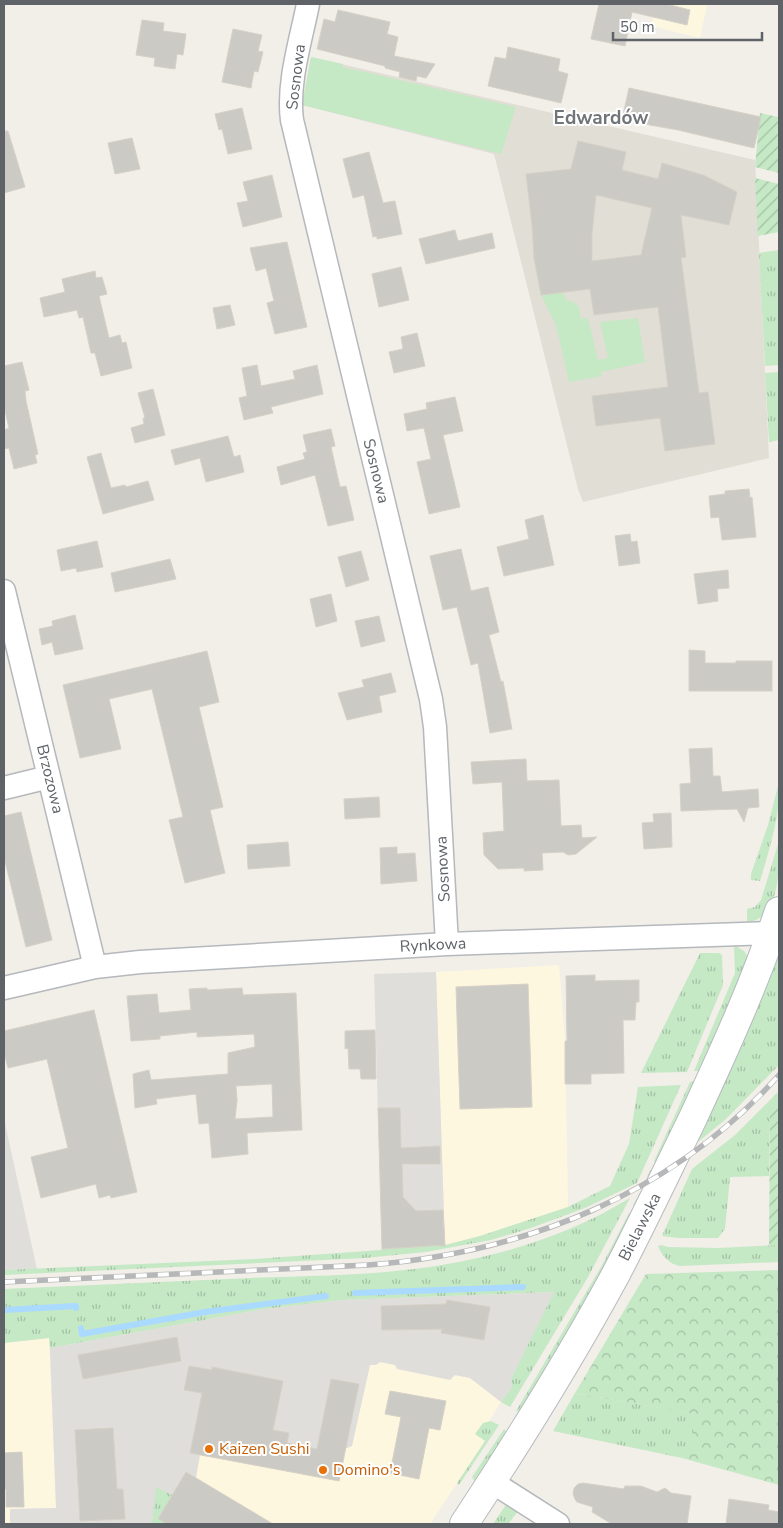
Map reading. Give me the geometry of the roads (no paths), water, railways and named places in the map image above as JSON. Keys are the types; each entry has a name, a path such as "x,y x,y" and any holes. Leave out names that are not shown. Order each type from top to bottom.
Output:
{"street":[{"name":"Sosnowa","path":"308,4 290,108 431,699 435,727 447,944"},
{"name":"Brzozowa","path":"4,591 95,967"},
{"path":"4,788 49,777"},
{"name":"Rynkowa","path":"4,988 95,967 140,962 776,922"},
{"name":"Bielawska","path":"464,1524 569,1356 635,1236 672,1162 747,999 776,922"},
{"path":"492,1482 558,1524"}],"waterway":[{"path":"355,1293 523,1287"},
{"path":"81,1328 82,1334 205,1312 326,1296"},
{"path":"4,1310 76,1306 76,1308"}],"railway":[{"path":"4,1282 368,1265 426,1258 484,1247 539,1231 593,1210 644,1184 692,1153 737,1117 779,1075"}],"place":[{"name":"Kaizen Sushi","path":"209,1449"},
{"name":"Domino's","path":"323,1470"}],"district":[{"name":"Edwardów","path":"601,118"}]}
